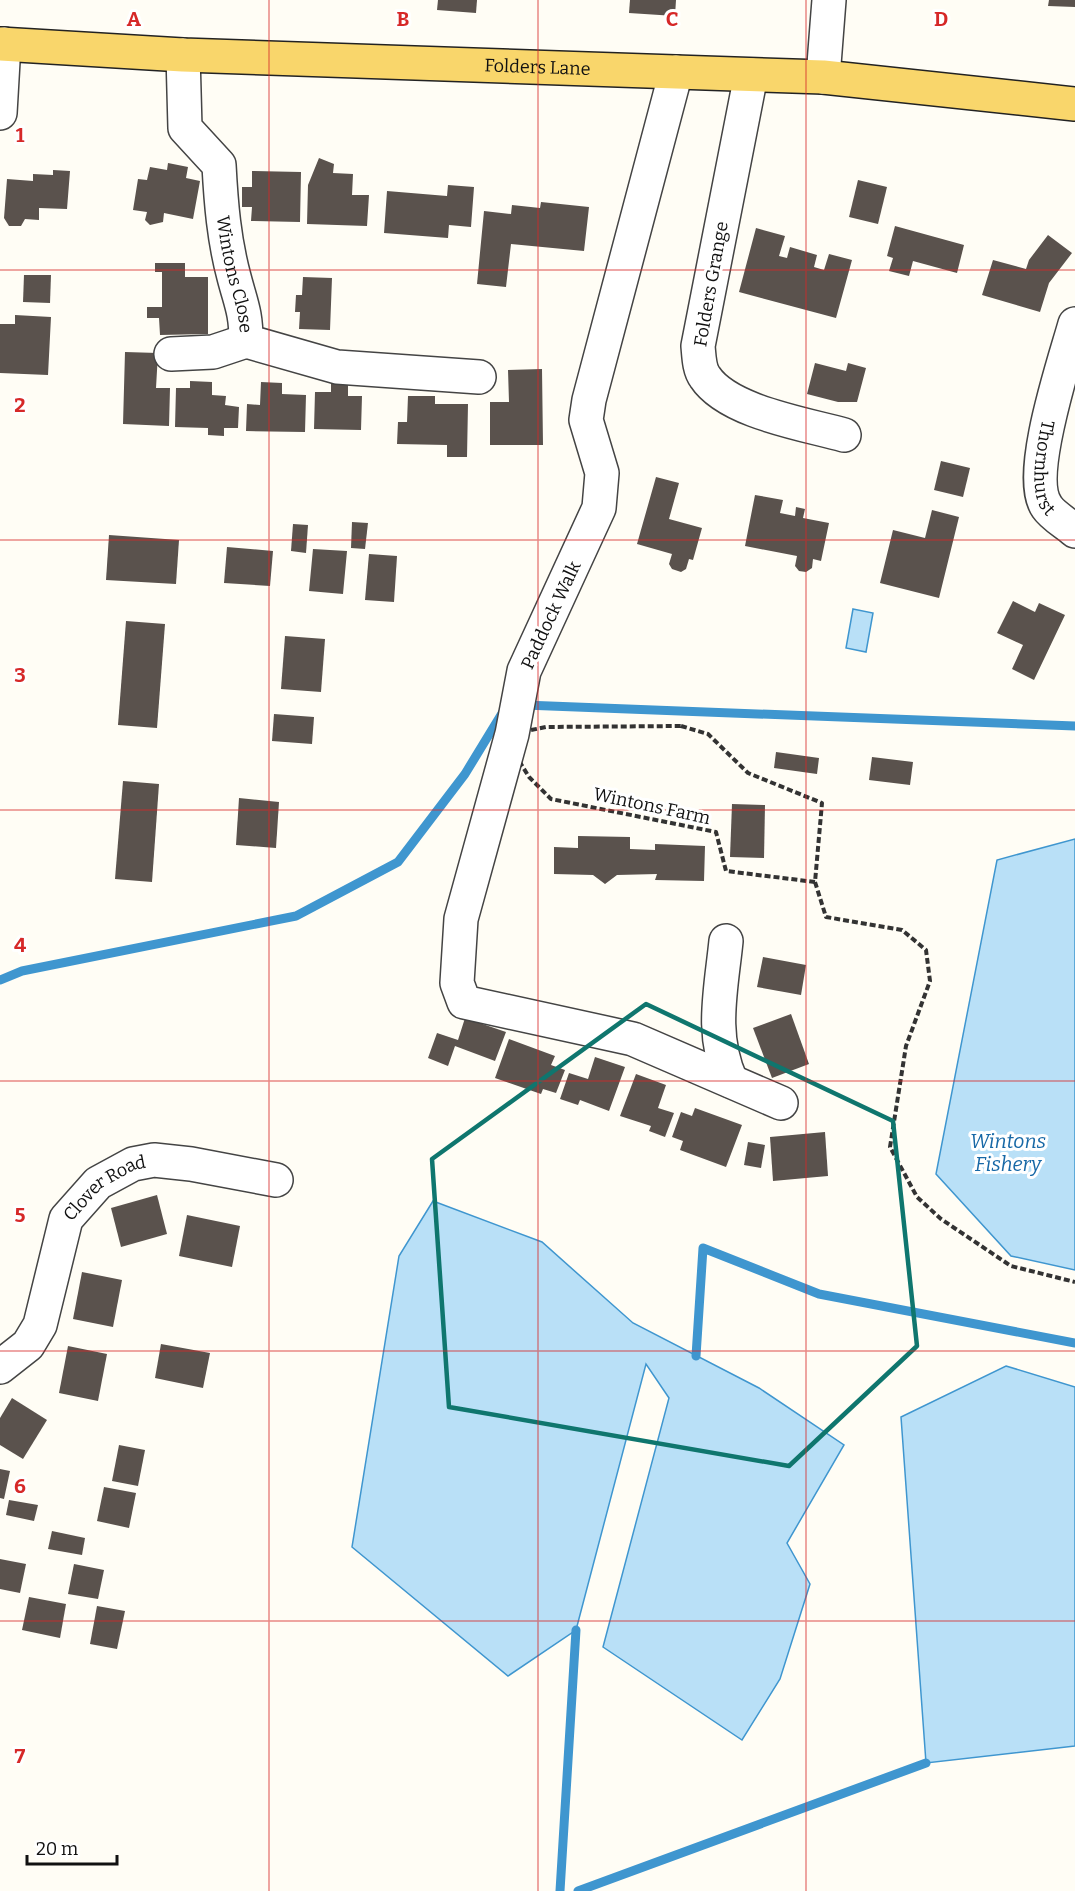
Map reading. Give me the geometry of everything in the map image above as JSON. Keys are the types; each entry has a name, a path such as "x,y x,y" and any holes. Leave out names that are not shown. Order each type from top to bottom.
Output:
{"main road":[{"name":"Folders Lane","path":"2,44 183,55 823,77 1075,104"}],"street":[{"path":"823,77 829,0"},
{"path":"0,113 2,44"},
{"name":"Wintons Close","path":"183,55 185,128 219,165 221,212 234,277 246,313 246,341 337,367 479,377"},
{"name":"Paddock Walk","path":"676,72 588,400 586,420 602,473 599,508 524,672 516,713 461,919 457,982 464,1002 633,1039 781,1103"},
{"name":"Folders Grange","path":"751,75 698,346 704,376 717,390 745,406 844,435"},
{"name":"Thornhurst","path":"1075,324 1045,436 1039,475 1046,506 1075,531"},
{"path":"171,354 213,352 246,341"},
{"path":"726,941 717,1035 724,1065 731,1081"},
{"path":"659,1049 682,1040 718,1018"},
{"name":"Clover Road","path":"0,1367 28,1345 40,1325 66,1220 98,1183 133,1164 154,1160 191,1164 276,1180"}],"path":[{"name":"Wintons Farm","path":"516,713 516,756 529,777 552,799 716,832 726,871 815,882"},
{"path":"516,713 546,727 681,726 708,734 748,773 822,803 815,882 826,917 902,930 926,951 930,981 906,1046 890,1147 917,1197 941,1219 1011,1266 1075,1282"}],"highlighted area":[{"path":"646,1004 893,1121 917,1346 789,1466 449,1407 432,1159"}],"water":[{"path":"853,609 873,613 866,652 846,648"},
{"name":"Wintons Fishery","path":"1075,839 1075,1270 1011,1256 936,1174 997,860"},
{"path":"433,1201 542,1242 633,1323 759,1388 844,1445 787,1543 810,1584 780,1679 742,1740 603,1647 669,1398 646,1364 576,1630 508,1676 352,1547 399,1256"},
{"path":"1006,1366 1075,1387 1075,1746 926,1763 901,1417"}],"building":[{"path":"438,0 477,0 476,13 437,10"},
{"path":"630,0 676,0 675,16 629,13"},
{"path":"1049,0 1075,0 1075,7 1048,6"},
{"path":"319,158 334,164 333,173 353,174 352,195 369,195 367,226 307,224 308,185"},
{"path":"168,163 188,167 186,178 200,181 193,219 164,213 163,222 150,225 145,220 147,212 133,210 138,179 147,180 150,167 167,170"},
{"path":"53,170 70,171 67,209 39,208 39,220 25,219 21,226 9,226 4,218 7,179 33,181 33,174 53,175"},
{"path":"252,171 301,172 300,222 251,221 252,207 242,207 242,187 252,187"},
{"path":"858,180 887,187 878,224 849,217"},
{"path":"448,185 474,187 471,227 449,225 448,238 384,233 387,191 447,196"},
{"path":"541,202 589,207 584,251 511,244 506,287 477,284 484,211 511,214 512,205 540,208"},
{"path":"895,226 964,245 957,273 913,261 909,276 889,271 893,258 887,256"},
{"path":"756,228 785,236 779,256 787,258 790,247 817,255 814,267 824,270 829,254 852,260 836,318 739,292"},
{"path":"1048,235 1072,253 1049,283 1040,312 982,295 993,260 1026,269 1029,260"},
{"path":"155,263 185,263 185,277 208,277 208,334 160,335 159,318 147,318 147,307 162,307 162,272 155,272"},
{"path":"24,275 51,275 50,303 23,302"},
{"path":"303,277 332,278 330,330 299,329 300,312 295,312 296,295 302,295"},
{"path":"15,315 51,317 48,375 0,373 0,324 15,324"},
{"path":"125,352 158,353 156,388 170,388 169,426 123,424"},
{"path":"815,363 846,371 848,363 866,368 857,402 838,402 807,394"},
{"path":"542,369 543,445 490,445 490,402 509,402 508,370"},
{"path":"190,381 212,382 212,395 226,396 225,405 239,407 238,428 224,428 224,436 208,435 208,428 175,427 176,388 190,388"},
{"path":"261,382 282,383 282,394 306,395 305,432 246,431 247,404 260,405"},
{"path":"331,383 348,384 348,396 362,396 361,430 314,429 315,392 331,392"},
{"path":"408,396 435,396 435,404 468,404 467,457 447,457 447,445 397,444 398,422 407,422"},
{"path":"941,461 970,468 963,497 934,490"},
{"path":"656,477 679,483 669,519 702,528 693,560 689,559 686,569 681,572 672,569 669,564 672,554 637,544"},
{"path":"755,495 783,500 780,513 795,516 796,507 805,509 803,518 829,523 821,561 813,559 812,568 806,572 799,571 795,566 797,556 745,546"},
{"path":"932,510 959,517 939,598 880,583 893,530 925,538"},
{"path":"352,522 368,523 365,549 351,548"},
{"path":"293,524 308,525 306,553 291,551"},
{"path":"109,535 179,540 176,584 106,580"},
{"path":"227,547 273,551 270,586 224,583"},
{"path":"313,549 347,551 343,594 309,591"},
{"path":"369,554 397,556 394,602 365,600"},
{"path":"1013,601 1035,612 1039,603 1065,615 1034,680 1012,669 1023,645 997,633"},
{"path":"126,621 165,624 157,728 118,725"},
{"path":"285,636 325,639 321,692 281,689"},
{"path":"274,714 314,717 312,744 272,741"},
{"path":"776,752 819,758 817,774 774,768"},
{"path":"872,757 913,762 910,785 869,780"},
{"path":"123,781 159,784 152,882 115,879"},
{"path":"239,798 279,802 276,848 236,845"},
{"path":"732,804 765,805 764,858 730,857"},
{"path":"578,836 630,837 630,849 655,850 655,844 705,846 704,881 655,880 657,874 617,875 605,884 593,875 554,874 554,847 578,848"},
{"path":"763,957 806,965 801,995 757,987"},
{"path":"791,1014 809,1064 772,1078 753,1028"},
{"path":"465,1018 506,1032 495,1061 455,1046 448,1066 428,1058 437,1033 458,1040"},
{"path":"509,1039 555,1056 551,1065 565,1070 556,1093 543,1089 541,1094 495,1078"},
{"path":"595,1057 625,1067 609,1111 580,1100 578,1105 560,1099 569,1073 588,1079"},
{"path":"636,1074 666,1085 658,1108 674,1113 665,1137 649,1131 651,1126 620,1116"},
{"path":"695,1108 742,1125 726,1167 680,1150 683,1141 672,1137 681,1112 692,1116"},
{"path":"825,1132 828,1176 773,1181 770,1137"},
{"path":"748,1142 765,1145 761,1168 744,1165"},
{"path":"157,1195 167,1234 121,1247 111,1208"},
{"path":"187,1215 240,1226 232,1267 179,1256"},
{"path":"82,1272 122,1280 113,1327 73,1319"},
{"path":"161,1344 210,1353 203,1388 155,1378"},
{"path":"68,1346 107,1354 98,1401 59,1393"},
{"path":"12,1398 47,1420 23,1459 0,1445 0,1418"},
{"path":"119,1445 145,1450 138,1486 112,1481"},
{"path":"0,1469 10,1471 4,1499 0,1498"},
{"path":"104,1487 136,1493 129,1528 97,1521"},
{"path":"9,1500 38,1505 34,1521 6,1515"},
{"path":"52,1531 85,1538 82,1555 48,1549"},
{"path":"0,1559 26,1564 20,1593 0,1589"},
{"path":"74,1564 104,1570 98,1599 68,1594"},
{"path":"29,1597 66,1604 60,1638 22,1630"},
{"path":"97,1606 125,1611 117,1649 90,1644"}],"waterway":[{"path":"524,705 1075,726"},
{"path":"0,980 22,971 296,916 398,862 465,774 504,710"},
{"path":"696,1356 703,1248 819,1294 1075,1343"},
{"path":"560,1891 576,1630"},
{"path":"578,1891 926,1763"}]}
